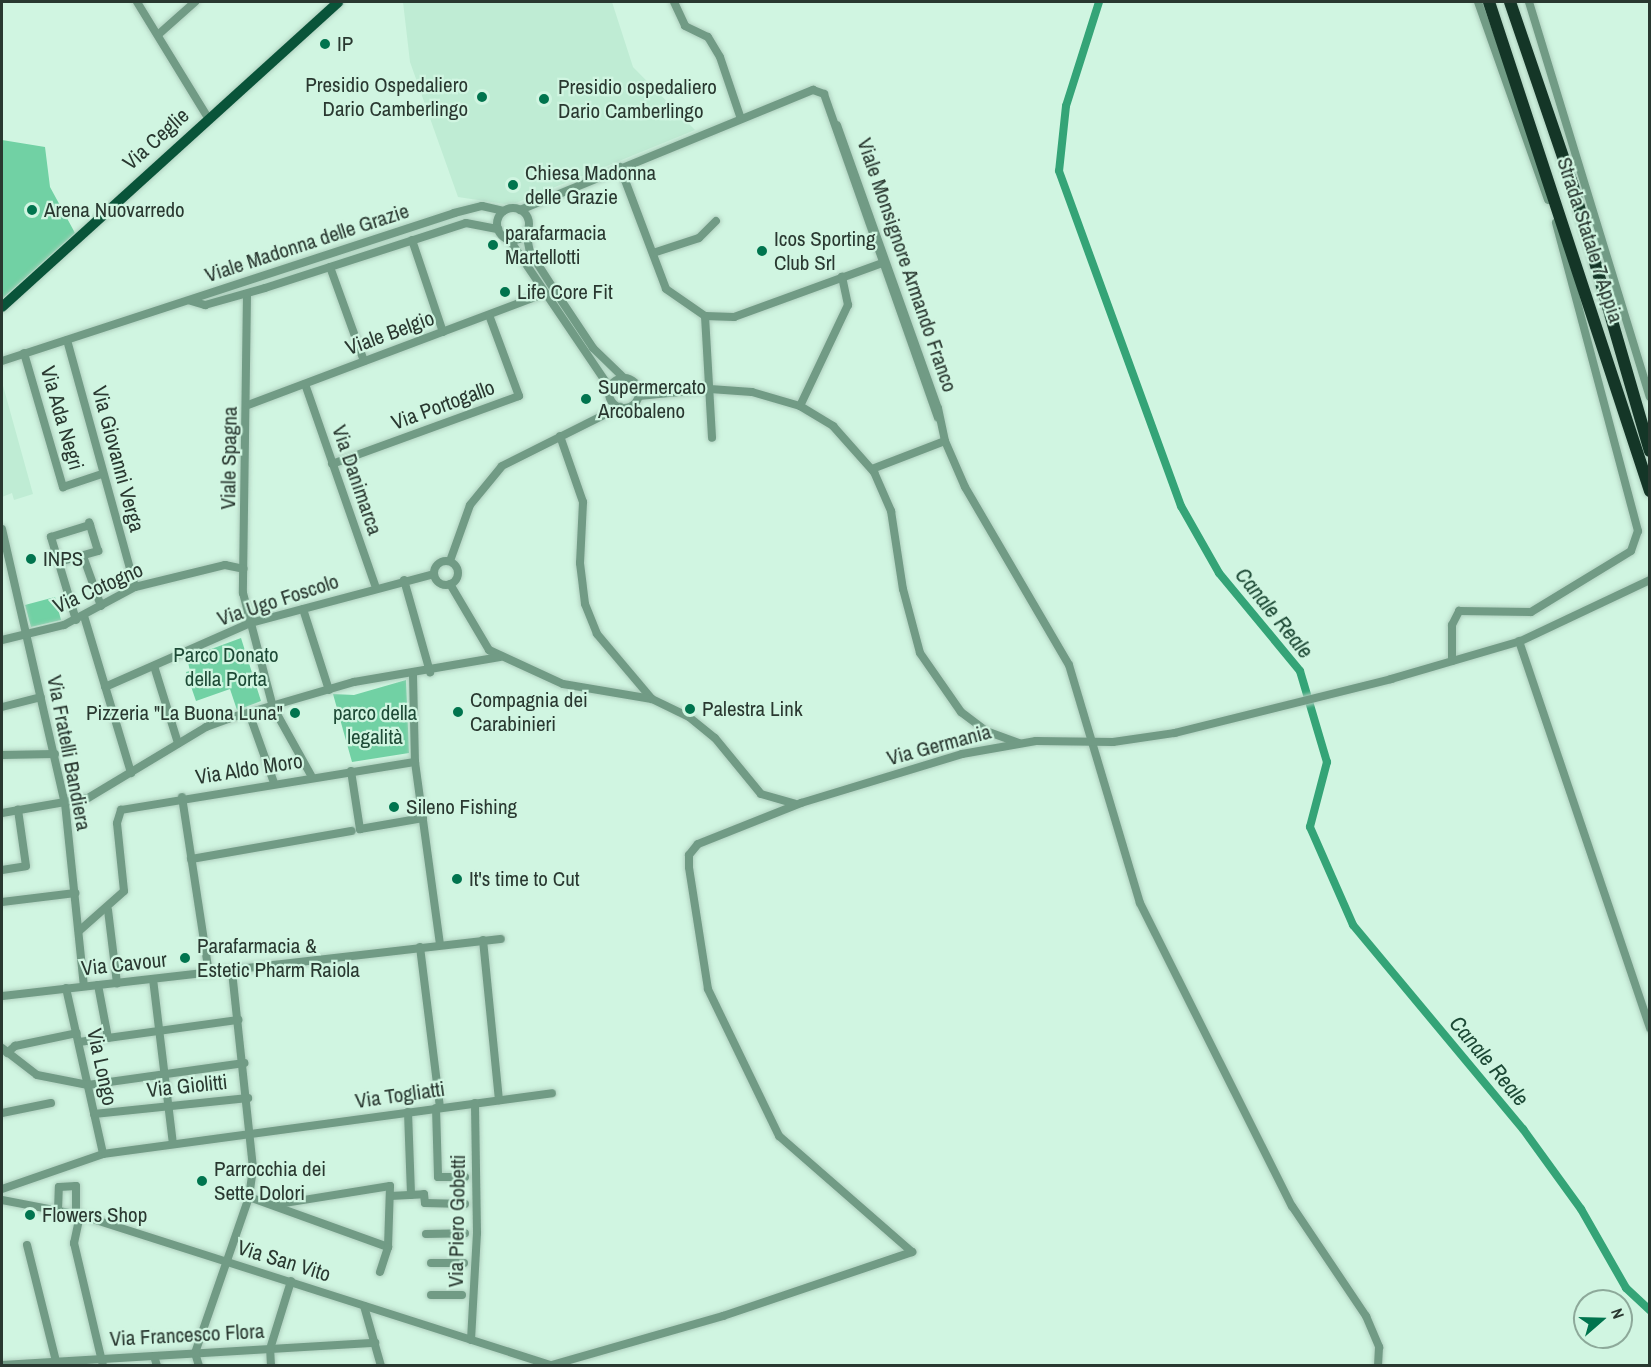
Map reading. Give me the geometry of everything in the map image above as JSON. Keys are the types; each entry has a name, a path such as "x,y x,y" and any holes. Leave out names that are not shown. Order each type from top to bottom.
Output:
{"highway":[{"name":"Strada Statale 7 Appia","path":"1489,2 1650,490"},
{"name":"Strada Statale 7 Appia","path":"1510,2 1572,183 1650,451"}],"main road":[{"name":"Via Ceglie","path":"2,307 338,2"}],"street":[{"path":"137,2 160,33 208,118"},
{"path":"160,33 195,2"},
{"path":"674,2 685,26 708,37 720,57 741,119"},
{"path":"1452,661 1452,625 1459,610 1531,612 1631,551 1638,531 1557,227 1478,2"},
{"path":"1529,2 1650,397"},
{"name":"Viale Monsignore Armando Franco","path":"520,210 620,167 813,90 824,94 837,125 945,441 965,487 1056,637 1082,703 1089,742 1099,755 1140,903 1292,1206 1366,1316 1379,1347 1377,1365"},
{"name":"Viale Monsignore Armando Franco","path":"837,125 880,264 938,417"},
{"path":"620,167 666,289 705,316 734,317 880,264"},
{"name":"Viale Madonna delle Grazie","path":"190,300 454,213 482,206 502,211"},
{"path":"620,407 610,398 610,388 544,294 510,239 498,229 502,211 520,210 527,218 526,232 530,252 593,348 624,378 637,385 639,396"},
{"path":"653,253 699,238 716,221"},
{"name":"Viale Madonna delle Grazie","path":"190,300 205,305 247,294 466,223 498,229"},
{"path":"510,239 526,232"},
{"path":"412,240 443,332"},
{"path":"330,267 364,361"},
{"path":"800,406 848,305 842,277"},
{"name":"Viale Spagna","path":"247,294 249,405 244,569 250,623 273,706 312,777"},
{"name":"Viale Belgio","path":"249,405 544,294"},
{"path":"2,361 190,300"},
{"name":"Via Portogallo","path":"332,464 519,396 489,315"},
{"path":"705,316 712,438"},
{"name":"Via Giovanni Verga","path":"67,340 102,474 135,587"},
{"name":"Via Ada Negri","path":"24,353 63,487 102,474"},
{"path":"610,388 624,378"},
{"name":"Via Danimarca","path":"304,384 376,588"},
{"path":"450,561 484,483 521,452 620,407 630,407 639,396 710,389 752,392 800,406 833,426 872,469 891,511 903,590 920,653 962,712 986,731 1020,744"},
{"path":"560,436 583,502 580,563 585,604 597,634 652,699 716,738 762,794 781,804 801,804"},
{"path":"872,469 945,441"},
{"path":"59,562 98,551 89,522 51,537 59,562 105,687 132,772"},
{"name":"Via Fratelli Bandiera","path":"2,529 65,803 84,986"},
{"path":"83,556 101,606"},
{"path":"450,561 436,565 434,574 438,582 450,584"},
{"path":"450,561 458,575 450,584"},
{"name":"Via Cotogno","path":"2,640 80,618 135,587 225,565 244,569"},
{"name":"Via Ugo Foscolo","path":"105,687 250,623 404,580 434,574"},
{"path":"404,580 429,672"},
{"name":"Via Germania","path":"553,1365 723,1316 912,1252 779,1136 708,989 689,855 698,844 801,804 931,762 1020,744 1089,742 1174,733 1296,705 1519,641 1648,581"},
{"path":"450,584 470,626 500,657 563,684 652,699"},
{"path":"303,609 329,690"},
{"path":"1519,641 1650,1028"},
{"path":"2,813 88,798 177,743 249,712 329,690 500,657"},
{"path":"154,666 177,743"},
{"path":"413,675 415,762 440,944"},
{"path":"2,706 40,698"},
{"path":"249,712 274,783"},
{"path":"2,755 55,754"},
{"name":"Via Aldo Moro","path":"79,931 108,910 124,891 117,823 121,810 182,797 415,762"},
{"path":"351,771 360,829 423,818"},
{"path":"182,797 209,973"},
{"path":"2,870 26,866 18,810"},
{"path":"191,859 352,831"},
{"path":"2,902 75,893"},
{"path":"108,910 117,983"},
{"name":"Via Cavour","path":"2,996 232,972 440,944 501,939"},
{"path":"483,940 499,1100"},
{"path":"420,947 438,1108 438,1177 465,1177"},
{"path":"199,1365 195,1353 249,1197 253,1133 232,972"},
{"path":"153,979 173,1144"},
{"path":"98,985 108,1038"},
{"name":"Via Longo","path":"66,988 103,1154"},
{"path":"79,1042 158,1028 238,1020"},
{"path":"77,1033 15,1046 4,1051 37,1075 88,1085 244,1063"},
{"name":"Via Togliatti","path":"2,1189 103,1154 552,1093"},
{"name":"Via Giolitti","path":"94,1114 248,1098"},
{"path":"2,1113 51,1103"},
{"name":"Via Piero Gobetti","path":"471,1340 477,1233 475,1103"},
{"path":"408,1112 411,1195"},
{"path":"58,1211 60,1187 75,1186 78,1215 74,1242 102,1361"},
{"path":"279,1204 390,1186 388,1247 380,1272"},
{"path":"390,1196 424,1194 425,1203 465,1204"},
{"path":"249,1197 279,1204 388,1247"},
{"name":"Via San Vito","path":"2,1200 78,1215 553,1365"},
{"path":"426,1234 465,1233"},
{"path":"27,1245 57,1364"},
{"path":"431,1263 464,1263"},
{"path":"271,1365 270,1349 291,1281"},
{"path":"431,1295 462,1294"},
{"path":"364,1306 381,1365"},
{"name":"Via Francesco Flora","path":"2,1365 57,1364 195,1353 375,1343"},
{"path":"154,1356 157,1365"}],"shaded area":[{"name":"Presidio ospedaliero Dario Camberlingo","path":"403,2 612,2 633,67 695,130 511,205 458,197 410,62"},
{"path":"2,382 33,494 14,500 12,493 2,497"}],"green space":[{"name":"Arena Nuovarredo","path":"2,140 45,147 50,187 75,233 2,299"},
{"path":"55,597 61,620 31,627 25,605"},
{"name":"Parco Donato della Porta","path":"241,638 261,701 237,710 230,689 196,701 186,672 190,671 187,658"},
{"name":"parco della legalità","path":"406,680 409,753 352,762 333,694 354,695"}],"waterway":[{"name":"Canale Reale","path":"1099,2 1066,106 1059,171 1181,506 1219,573 1300,671 1327,762 1310,827 1353,925 1523,1129 1581,1209 1626,1288 1650,1310"}],"place":[{"name":"IP","path":"325,44"},
{"name":"Presidio Ospedaliero Dario Camberlingo","path":"482,97"},
{"name":"Presidio ospedaliero Dario Camberlingo","path":"544,99"},
{"name":"Chiesa Madonna delle Grazie","path":"513,185"},
{"name":"Arena Nuovarredo","path":"32,210"},
{"name":"parafarmacia Martellotti","path":"493,245"},
{"name":"Icos Sporting Club Srl","path":"762,251"},
{"name":"Life Core Fit","path":"505,292"},
{"name":"Supermercato Arcobaleno","path":"586,399"},
{"name":"INPS","path":"31,559"},
{"name":"Palestra Link","path":"690,709"},
{"name":"Compagnia dei Carabinieri","path":"458,712"},
{"name":"Pizzeria \"La Buona Luna\"","path":"295,713"},
{"name":"Sileno Fishing","path":"394,807"},
{"name":"It's time to Cut","path":"457,879"},
{"name":"Parafarmacia & Estetic Pharm Raiola","path":"185,958"},
{"name":"Parrocchia dei Sette Dolori","path":"202,1181"},
{"name":"Flowers Shop","path":"30,1215"}]}
